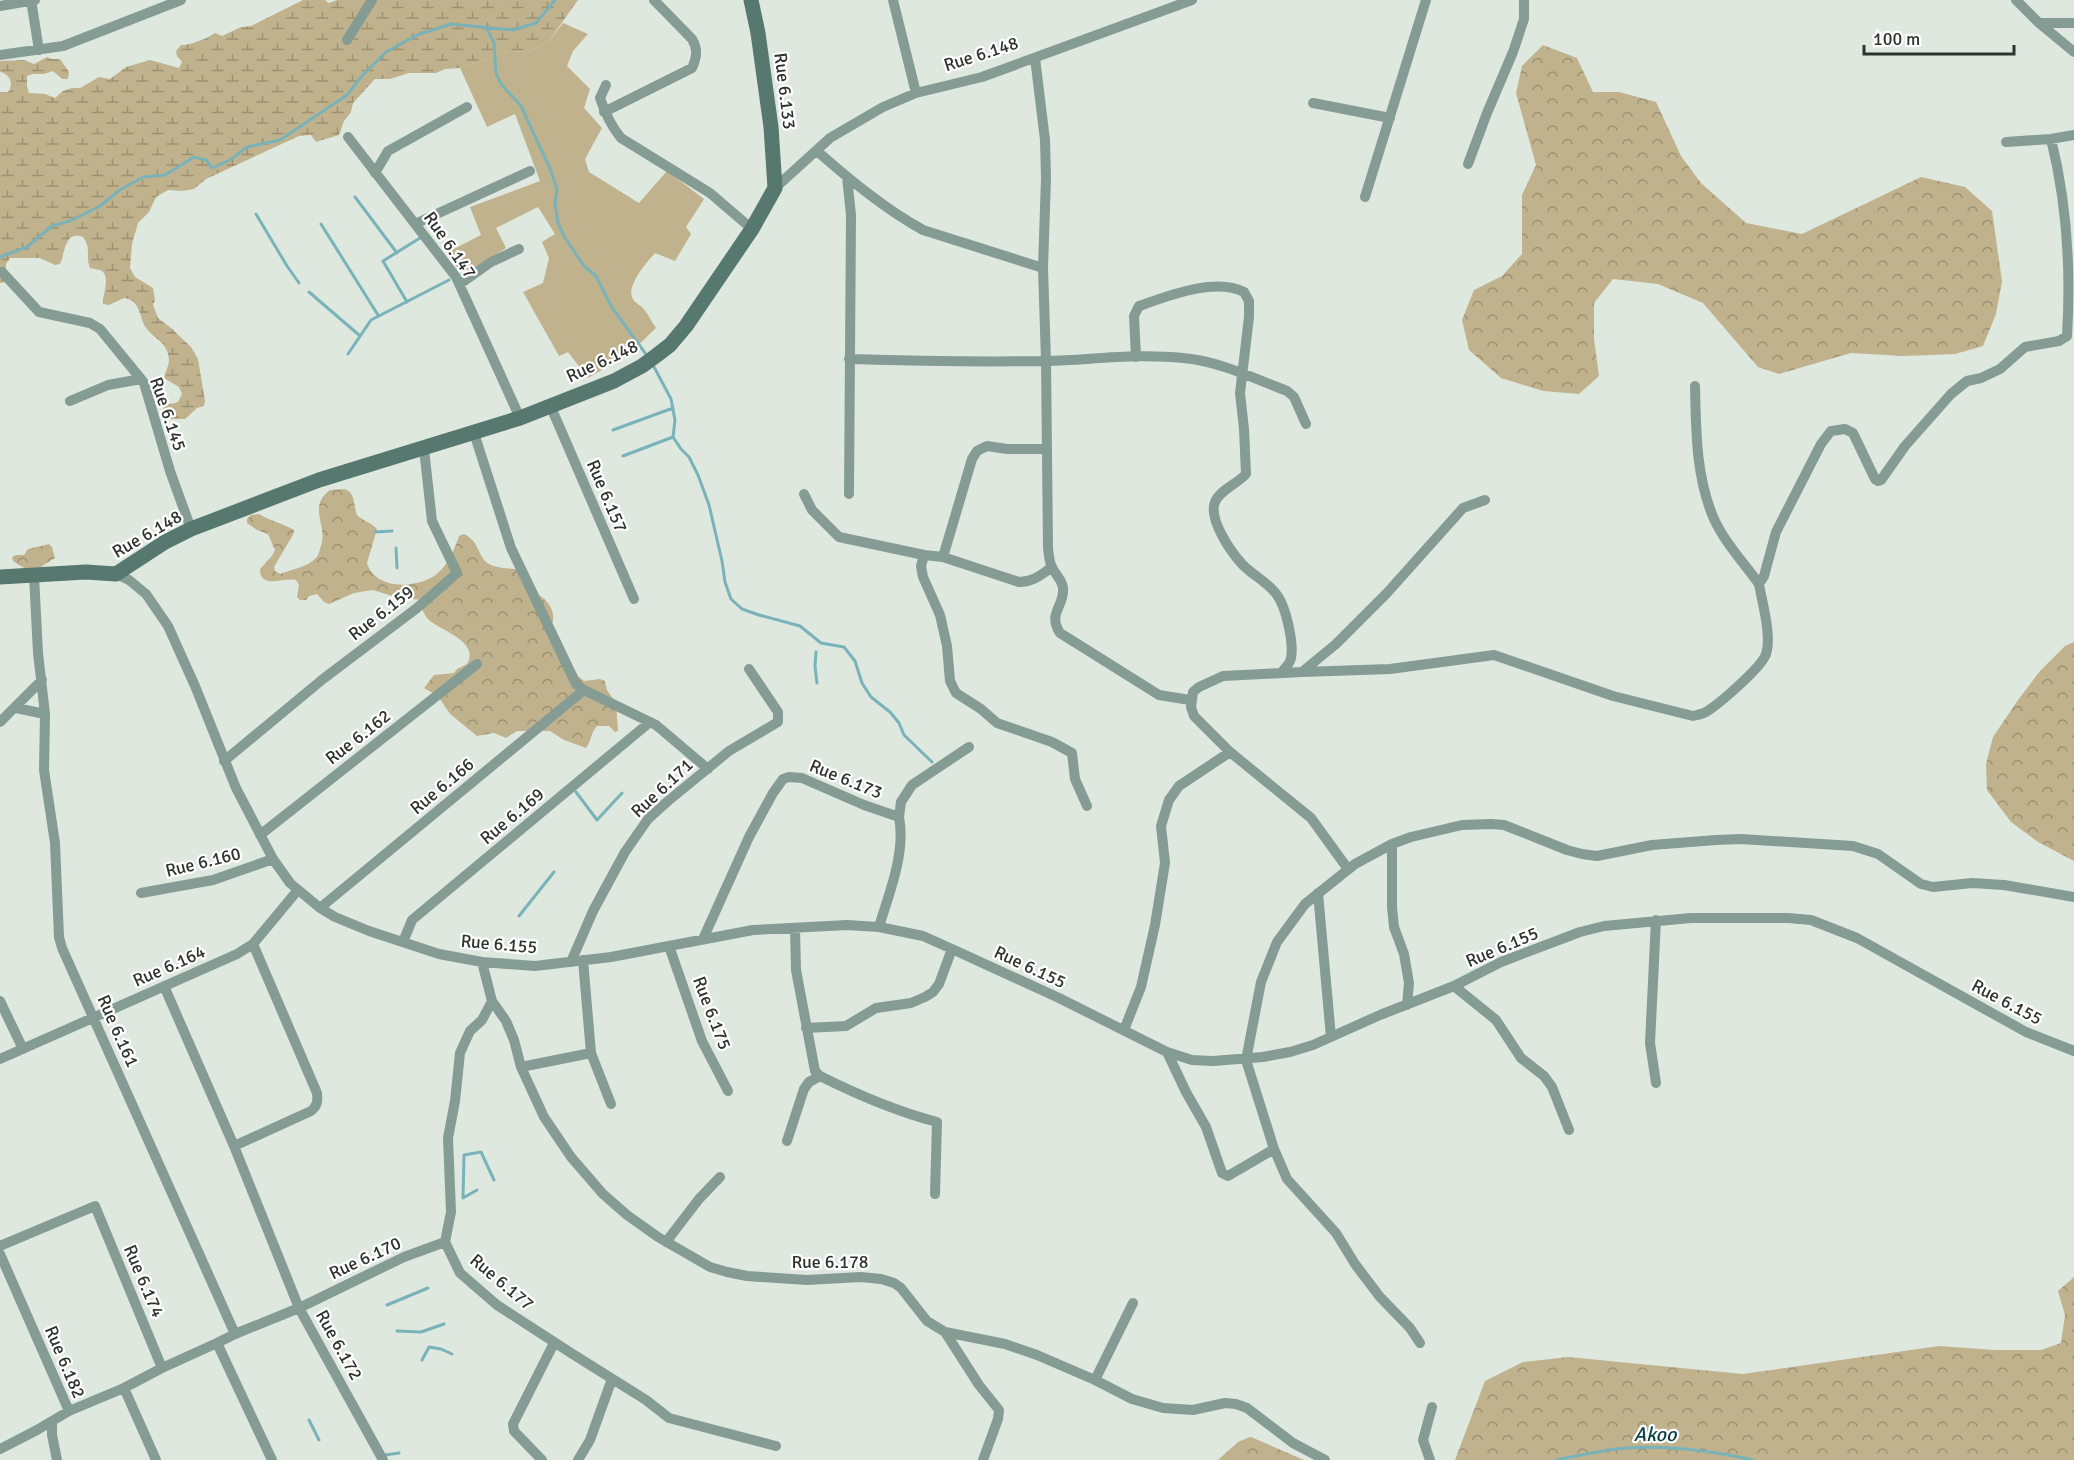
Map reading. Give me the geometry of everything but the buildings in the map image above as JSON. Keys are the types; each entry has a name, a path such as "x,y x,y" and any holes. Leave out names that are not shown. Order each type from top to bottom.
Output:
{"street":[{"path":"0,54 63,46 181,0"},
{"path":"347,40 372,0"},
{"path":"604,112 692,68 696,58 692,39 654,0"},
{"name":"Rue 6.133","path":"751,0 771,127 775,188"},
{"path":"893,0 916,93"},
{"name":"Rue 6.148","path":"0,577 86,572 116,574 165,542 319,480 520,418 614,381 642,366 670,345 686,326 752,228 775,188 830,138 856,122 916,93 960,83 1035,58 1192,0"},
{"path":"1365,197 1426,0"},
{"path":"1468,164 1513,52 1524,19 1524,0"},
{"path":"2016,0 2038,23 2074,52"},
{"path":"0,6 32,1 39,50"},
{"path":"2038,23 2074,23"},
{"path":"1035,58 1045,140 1043,268 1048,548 1052,567 1063,586 1063,593 1055,616 1055,625 1060,633 1159,695 1190,700"},
{"path":"606,85 600,98 604,112 621,138 710,193 752,228"},
{"path":"1313,103 1390,118"},
{"path":"375,173 388,151 467,107"},
{"path":"2006,142 2074,135"},
{"name":"Rue 6.147","path":"348,137 460,284 520,418"},
{"path":"1759,584 1764,576 1776,532 1821,444 1831,431 1845,429 1853,433 1875,479 1881,480 1905,446 1951,394 1967,381 1981,378 2000,369 2025,347 2059,341 2067,336 2070,244 2060,173 2051,139"},
{"path":"817,151 847,177 905,220 924,230 1043,268"},
{"path":"415,224 530,171"},
{"path":"847,177 851,215 849,494"},
{"path":"460,284 492,262 519,249"},
{"name":"Rue 6.145","path":"2,272 39,312 90,323 100,329 144,383 170,471 191,530"},
{"path":"1136,357 1134,316 1139,306 1173,294 1207,288 1233,286 1244,292 1249,302 1249,317 1240,393 1246,474 1221,494 1215,502 1215,518 1224,538 1243,565 1266,583 1277,595 1282,606 1291,644 1291,655 1290,662 1281,673"},
{"path":"849,359 1046,361 1136,357 1184,358 1222,366 1287,392 1294,397 1306,424"},
{"path":"70,401 108,385 141,379"},
{"path":"1348,869 1311,818 1230,752 1194,716 1190,700 1193,692 1198,687 1223,676 1389,669 1494,656 1613,696 1692,716 1705,713 1757,668 1766,653 1767,635 1759,584 1727,543 1714,519 1704,489 1696,443 1695,386"},
{"name":"Rue 6.157","path":"550,405 634,599"},
{"path":"474,433 511,548 576,684 650,722 683,745 708,769"},
{"path":"943,556 969,468 977,451 987,446 1047,448"},
{"name":"Rue 6.159","path":"224,761 323,679 417,608 457,573 432,521 424,449"},
{"path":"804,494 812,510 839,537 924,555 943,556 1019,582 1028,582 1037,578 1052,567"},
{"path":"1302,672 1336,644 1463,508 1485,500"},
{"path":"924,555 921,566 923,577 940,615 947,646 950,681 956,693 981,709 997,723 1052,742 1072,753 1075,779 1087,806"},
{"name":"Rue 6.155","path":"116,574 129,580 146,594 168,626 224,761 260,836 273,859 297,891 320,908 369,931 439,954 482,962 535,966 669,946 753,930 847,925 879,927 923,936 1059,998 1167,1052 1192,1060 1246,1060 1290,1053 1454,986 1501,962 1580,932 1604,926 1656,920 1745,917 1812,920 1857,938 2026,1032 2074,1052"},
{"name":"Rue 6.161","path":"34,576 38,653 45,714 44,770 55,843 59,937 235,1334"},
{"name":"Rue 6.162","path":"260,836 477,664"},
{"name":"Rue 6.171","path":"571,962 593,911 624,852 648,819 729,751 778,722 778,712 748,669"},
{"path":"0,722 42,680"},
{"name":"Rue 6.166","path":"320,908 584,690"},
{"path":"16,708 45,714"},
{"name":"Rue 6.169","path":"403,942 412,920 650,722"},
{"name":"Rue 6.173","path":"703,939 749,837 783,779 795,776 802,778 864,805 899,817 901,802 912,785 969,747"},
{"path":"1124,1030 1141,987 1155,925 1165,863 1161,826 1169,800 1179,786 1230,752"},
{"path":"879,927 897,861 902,832 899,817"},
{"path":"1420,1343 1410,1328 1380,1296 1355,1264 1336,1233 1287,1179 1274,1149 1246,1060 1261,982 1277,942 1294,918 1318,893 1348,869 1392,844 1411,837 1462,825 1491,824 1504,825 1567,850 1597,855 1652,845 1741,839 1852,846 1878,854 1922,884 1933,887 1972,883 1993,884 2074,897"},
{"path":"1392,844 1392,908 1394,927 1404,954 1409,983 1407,1005"},
{"name":"Rue 6.160","path":"141,893 213,880 273,859"},
{"name":"Rue 6.164","path":"0,1059 254,944 297,891"},
{"path":"1318,893 1331,1037"},
{"path":"1656,920 1650,1043 1656,1083"},
{"path":"795,928 796,970 813,1062 820,1076 871,1101 937,1122 935,1194"},
{"path":"234,1146 311,1111 316,1107 318,1101 317,1093 254,944"},
{"name":"Rue 6.175","path":"669,946 702,1041 728,1091"},
{"path":"806,1028 846,1026 876,1008 910,1003 925,997 939,984 952,949"},
{"path":"583,960 591,1053 611,1104"},
{"path":"446,1242 451,1212 448,1138 460,1053 470,1030 482,1020 492,1000 482,962"},
{"path":"164,986 234,1146 299,1308"},
{"path":"1454,986 1496,1020 1521,1058 1544,1076 1551,1086 1569,1130"},
{"name":"Rue 6.178","path":"492,1000 506,1021 521,1067 544,1117 571,1157 603,1194 627,1215 666,1242 710,1267 727,1272 807,1280 861,1277 894,1282 901,1287 927,1322 945,1332 1005,1344 1037,1355 1132,1399 1163,1408 1193,1410 1225,1403 1236,1404 1247,1408 1293,1443 1325,1460"},
{"path":"0,1001 23,1049"},
{"path":"1167,1052 1206,1127 1222,1173 1228,1176 1274,1149"},
{"path":"521,1067 591,1053"},
{"path":"787,1141 804,1089 809,1082 820,1076"},
{"path":"666,1242 699,1199 720,1177"},
{"name":"Rue 6.174","path":"0,1246 95,1206 162,1368"},
{"name":"Rue 6.170","path":"299,1308 404,1257 446,1242"},
{"name":"Rue 6.177","path":"446,1242 460,1272 497,1305 646,1400 669,1418 776,1446"},
{"name":"Rue 6.182","path":"0,1254 69,1411 0,1449"},
{"path":"1095,1380 1133,1303"},
{"name":"Rue 6.172","path":"235,1334 299,1308 383,1460"},
{"path":"945,1332 979,1385 999,1410 983,1460"},
{"path":"69,1411 124,1388 235,1334"},
{"path":"542,1460 514,1431 513,1424 554,1342"},
{"path":"217,1343 272,1460"},
{"path":"578,1460 590,1440 612,1379"},
{"path":"124,1388 156,1460"},
{"path":"1430,1460 1423,1440 1432,1407"},
{"path":"52,1422 52,1436 57,1460"}],"green space":[{"path":"303,0 325,0 329,3 337,0 578,0 549,41 529,52 509,51 460,68 445,69 436,73 409,73 390,79 375,79 353,103 339,135 316,142 311,135 299,136 206,179 194,189 168,190 156,197 149,212 138,223 132,244 130,268 135,277 153,288 155,300 153,305 158,318 191,347 198,359 205,401 204,406 197,408 185,419 167,419 162,412 164,407 178,402 182,394 179,387 164,378 169,362 167,350 145,326 137,307 130,300 124,298 109,305 103,304 105,276 100,270 90,268 87,246 83,237 72,237 69,240 60,264 55,265 40,258 10,258 6,264 6,282 0,283 0,92 8,92 11,83 9,77 0,72 0,61 24,60 34,64 47,57 60,59 69,72 68,79 62,79 53,71 27,76 29,93 45,94 55,98 63,91 80,88 99,77 110,79 126,67 150,60 179,68 182,62 176,51 181,45 198,41 215,33 222,36 241,27 251,26"},
{"path":"563,23 588,34 573,51 567,66 590,89 584,108 602,128 585,159 589,172 639,203 667,171 704,199 686,227 691,234 675,261 655,253 634,282 631,294 633,299 643,308 656,328 629,354 588,378 568,352 559,356 523,292 543,283 549,258 542,242 555,234 538,207 496,228 506,248 463,275 446,253 481,235 470,207 540,181 515,114 487,127 460,68 509,51 529,52 549,41"},
{"path":"1543,45 1577,58 1593,92 1619,92 1656,102 1681,156 1701,183 1746,223 1802,234 1921,177 1965,187 1992,211 2002,281 1996,314 1983,346 1955,354 1904,356 1851,353 1779,374 1758,367 1703,303 1658,284 1613,279 1594,303 1594,339 1599,376 1579,394 1543,391 1501,378 1469,350 1462,320 1474,290 1502,276 1522,254 1522,195 1536,165 1516,93 1522,66"},
{"path":"344,489 351,493 357,515 377,529 367,563 379,579 388,583 410,584 430,578 445,565 459,536 464,534 475,543 488,563 501,568 519,569 534,593 551,607 553,617 550,628 578,676 584,681 600,679 605,681 607,690 616,703 618,731 615,732 609,726 597,726 586,748 564,740 550,731 517,731 506,738 494,733 477,736 450,714 438,696 424,688 434,675 454,673 467,664 470,657 469,650 458,638 427,618 422,609 424,600 399,598 373,590 354,593 329,604 317,594 309,596 306,600 300,600 297,597 299,585 296,580 268,581 264,579 260,569 275,550 268,534 247,523 247,519 251,515 259,514 294,530 274,567 275,571 280,574 312,562 316,558 322,538 320,503 323,496 330,490"},
{"path":"49,544 55,558 40,568 26,569 13,561 12,557 24,555 28,549"},
{"path":"2074,642 2074,861 2038,842 2011,822 1987,790 1986,764 1993,737 2018,700 2040,671 2065,646"},
{"path":"2074,1277 2074,1460 1455,1460 1485,1381 1523,1362 1568,1357 1743,1374 1939,1346 1995,1350 2041,1350 2061,1343 2065,1315 2058,1291"},
{"path":"1250,1437 1304,1460 1218,1460 1238,1442"}],"waterway":[{"path":"0,257 27,247 52,226 70,221 100,206 120,190 143,177 165,175 194,157 206,160 212,168 230,160 247,147 280,140 347,95 386,52 417,35 451,24 513,30 536,23 555,0"},
{"path":"486,27 494,43 496,73 501,84 521,106 551,171 557,190 555,203 558,223 565,238 584,266 596,276 611,306 648,357"},
{"path":"355,197 397,253"},
{"path":"256,214 299,283"},
{"path":"321,224 378,315"},
{"path":"407,302 383,261 420,238"},
{"path":"348,354 371,320 449,280"},
{"path":"309,292 359,335"},
{"path":"653,365 671,399 675,420 673,437 689,457 709,505 725,582 731,599 742,609 800,626 821,643 844,647 855,661 862,683 871,697 890,712 899,723 904,735 932,762"},
{"path":"613,430 673,408"},
{"path":"623,456 673,437"},
{"path":"375,532 392,531"},
{"path":"396,548 397,568"},
{"path":"816,652 817,683"},
{"path":"576,792 597,820 622,793"},
{"path":"519,916 554,872"},
{"path":"477,1190 463,1198 464,1155 481,1152 494,1180"},
{"path":"387,1305 428,1288"},
{"path":"397,1331 421,1332 444,1324"},
{"path":"422,1360 429,1347 452,1354"},
{"path":"309,1420 319,1440"},
{"name":"Akoo","path":"1556,1460 1615,1449 1650,1447 1719,1453 1753,1460"},
{"path":"385,1455 399,1453"}]}
